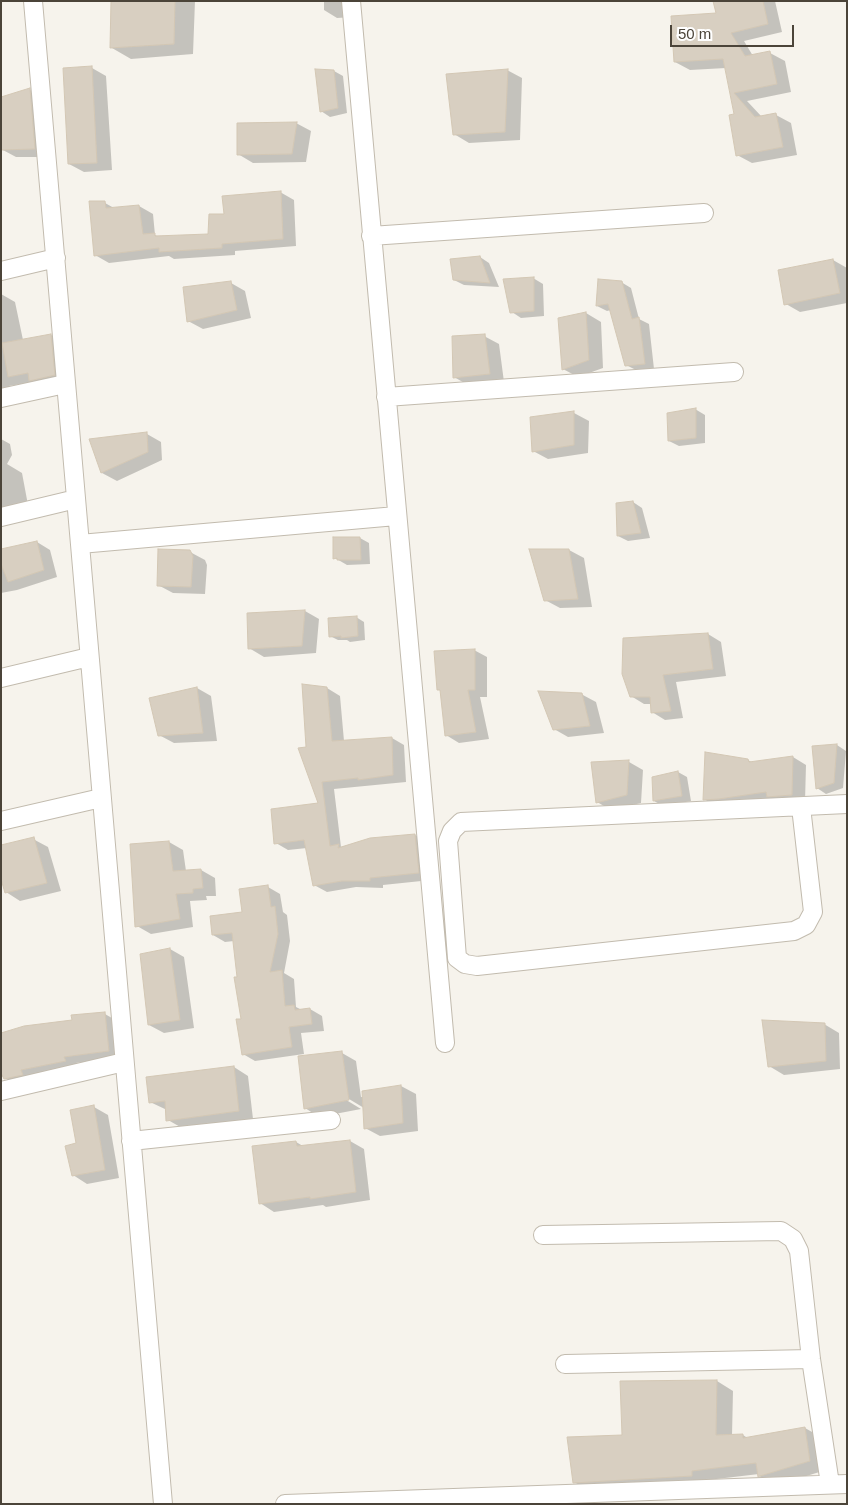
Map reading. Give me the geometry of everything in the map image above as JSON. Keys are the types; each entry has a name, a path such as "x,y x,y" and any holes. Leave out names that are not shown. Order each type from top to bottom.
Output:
{"street":[{"path":"33,1 163,1504"},
{"path":"351,1 445,1043"},
{"path":"372,236 704,213"},
{"path":"1,270 56,258"},
{"path":"386,396 734,372"},
{"path":"1,398 65,384"},
{"path":"1,517 76,499"},
{"path":"80,544 396,516"},
{"path":"1,678 90,657"},
{"path":"1,821 102,798"},
{"path":"801,807 812,912 806,925 794,931 477,966 465,964 457,958 448,841 452,831 461,822 847,804"},
{"path":"1,1091 124,1062"},
{"path":"131,1141 331,1120"},
{"path":"285,1504 838,1484 811,1359 799,1251 793,1239 781,1230 543,1235"},
{"path":"566,1364 811,1359"}],"building":[{"path":"111,1 175,1 174,44 110,48"},
{"path":"713,1 763,1 768,24 731,33 745,56 770,51 777,84 734,93 755,117 776,113 783,147 736,156 729,115 734,114 723,59 674,62 671,16 716,13"},
{"path":"92,66 97,163 68,164 63,68"},
{"path":"315,69 334,70 338,108 320,112"},
{"path":"508,69 505,132 453,135 446,74"},
{"path":"30,88 35,149 1,150 1,97"},
{"path":"297,122 292,154 237,155 237,123"},
{"path":"281,191 283,239 222,244 222,248 159,252 159,248 94,256 89,201 105,201 106,208 139,205 143,234 155,233 155,236 208,234 209,214 224,214 222,196"},
{"path":"480,256 490,283 453,280 450,259"},
{"path":"833,259 840,293 784,305 778,270"},
{"path":"534,277 534,311 510,313 503,279"},
{"path":"598,279 622,281 632,319 639,317 645,364 625,366 608,304 596,306"},
{"path":"231,281 237,310 187,322 183,287"},
{"path":"586,312 589,360 562,370 558,318"},
{"path":"51,334 55,375 29,381 28,373 8,377 2,343"},
{"path":"485,334 490,374 453,378 452,336"},
{"path":"696,408 696,438 668,441 667,413"},
{"path":"574,411 574,445 532,452 530,417"},
{"path":"147,432 148,452 101,473 89,439"},
{"path":"633,501 641,533 617,536 616,503"},
{"path":"333,537 360,537 361,560 333,559"},
{"path":"37,541 44,570 8,582 1,564 1,549"},
{"path":"158,549 190,550 193,556 191,587 157,586"},
{"path":"529,549 569,549 578,599 544,601"},
{"path":"305,610 302,646 248,649 247,613"},
{"path":"357,616 358,636 329,637 328,618"},
{"path":"708,633 713,669 663,675 671,711 651,713 650,697 630,697 622,674 623,638"},
{"path":"475,649 475,690 468,690 476,732 445,736 440,690 437,690 434,651"},
{"path":"302,684 327,687 332,741 392,737 393,775 358,780 358,778 322,782 330,846 339,844 338,848 370,838 415,834 419,873 370,878 370,881 342,881 313,886 304,840 274,844 271,809 318,803 298,748 306,747"},
{"path":"197,687 203,733 158,736 149,698"},
{"path":"538,691 582,693 590,726 553,730"},
{"path":"837,744 834,783 816,789 812,746"},
{"path":"705,752 748,759 749,762 793,756 792,795 767,797 766,792 703,800"},
{"path":"629,760 627,795 596,803 591,762"},
{"path":"678,771 682,796 653,801 652,777"},
{"path":"34,837 47,883 5,893 1,879 1,845"},
{"path":"169,841 173,871 201,869 203,888 193,889 193,893 176,894 180,919 135,927 130,844"},
{"path":"268,885 271,907 275,906 278,934 270,972 282,970 285,1006 294,1005 295,1010 310,1008 312,1024 289,1027 292,1047 242,1055 236,1019 241,1019 234,977 237,977 232,933 212,935 210,916 242,912 239,889"},
{"path":"170,948 180,1020 148,1025 140,954"},
{"path":"105,1012 109,1051 64,1057 66,1061 21,1070 23,1075 4,1079 1,1073 1,1033 24,1026 72,1020 71,1015"},
{"path":"762,1020 825,1023 826,1061 768,1067"},
{"path":"342,1051 349,1100 304,1109 298,1056"},
{"path":"234,1066 239,1111 166,1121 165,1101 149,1103 146,1077"},
{"path":"401,1085 403,1123 364,1129 362,1091"},
{"path":"94,1105 105,1170 72,1176 65,1146 76,1143 70,1110"},
{"path":"350,1140 356,1192 259,1204 252,1146 296,1141 297,1146"},
{"path":"717,1380 716,1435 743,1434 743,1438 805,1427 810,1461 758,1477 756,1463 692,1471 692,1476 573,1483 567,1437 622,1435 620,1381"}]}
